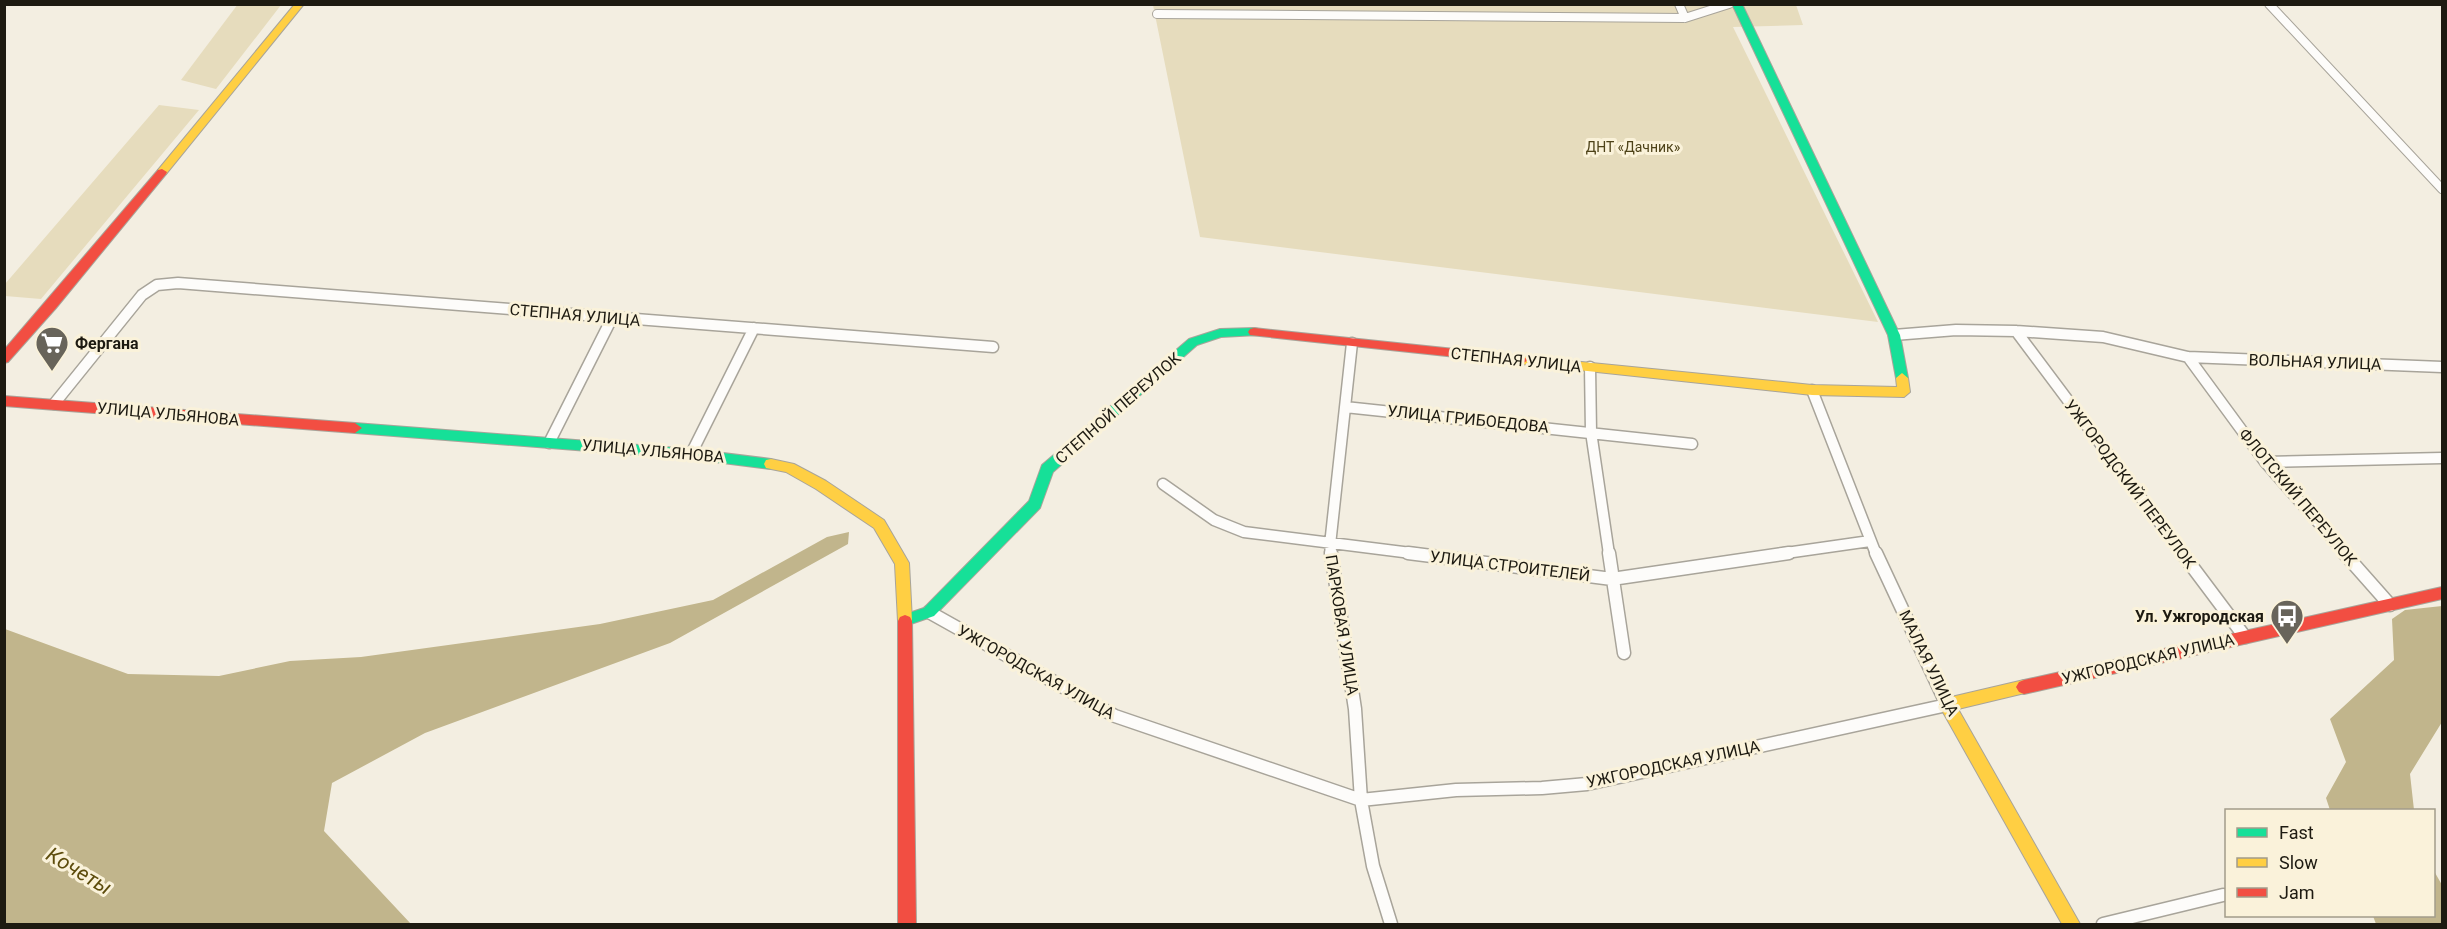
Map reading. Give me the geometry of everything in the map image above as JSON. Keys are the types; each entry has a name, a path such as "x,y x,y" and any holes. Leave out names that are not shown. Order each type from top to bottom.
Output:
{"street":[{"path":"4,359 52,305 300,4"},
{"path":"1193,15 1194,4"},
{"path":"1288,4 1289,14"},
{"path":"1386,4 1387,14"},
{"path":"1491,4 1494,15"},
{"path":"1582,4 1586,16"},
{"path":"1679,4 1685,18"},
{"path":"1157,14 1685,18 1729,4"},
{"path":"1737,4 1894,335"},
{"path":"2268,4 2442,189"},
{"name":"СТЕПНАЯ УЛИЦА","path":"54,404 142,295 157,285 178,283 993,347"},
{"path":"549,443 612,318"},
{"path":"691,454 754,328"},
{"name":"ВОЛЬНАЯ УЛИЦА","path":"1894,335 1956,330 2016,331 2103,338 2188,357 2442,367"},
{"name":"СТЕПНАЯ УЛИЦА","path":"1220,333 1244,331 1812,390 1904,392 1894,335"},
{"name":"УЖГОРОДСКИЙ ПЕРЕУЛОК","path":"2016,331 2245,637"},
{"name":"СТЕПНОЙ ПЕРЕУЛОК","path":"905,620 929,612 1035,504 1047,470 1193,342 1220,333"},
{"name":"ПАРКОВАЯ УЛИЦА","path":"1352,344 1330,545 1356,709 1361,800"},
{"name":"ФЛОТСКИЙ ПЕРЕУЛОК","path":"2188,357 2265,462 2390,605"},
{"path":"1590,368 1591,432 1624,653"},
{"name":"МАЛАЯ УЛИЦА","path":"1812,390 1870,541 1947,705 2071,924"},
{"name":"УЛИЦА УЛЬЯНОВА","path":"4,401 691,454 749,460 789,468 820,485 879,524 902,563 905,620 907,924"},
{"name":"УЛИЦА ГРИБОЕДОВА","path":"1346,406 1692,444"},
{"path":"2265,462 2442,458"},
{"name":"УЛИЦА СТРОИТЕЛЕЙ","path":"1163,484 1214,520 1244,532 1330,545 1612,579 1870,541"},
{"name":"УЖГОРОДСКАЯ УЛИЦА","path":"929,612 1115,716 1361,800 1456,790 1542,788 1587,784 2442,593"},
{"path":"1361,800 1373,866 1391,924"},
{"path":"2103,924 2223,895"}],"green space":[{"path":"238,4 281,5 216,89 181,80"},
{"name":"ДНТ «Дачник»","path":"1153,5 1796,5 1803,25 1733,27 1878,322 1200,237"},
{"path":"159,105 199,110 41,299 5,296 5,284"}],"water":[{"name":"Кочеты","path":"849,532 848,544 670,643 425,733 332,783 324,831 411,924 5,924 5,629 128,674 219,676 290,661 361,657 600,624 713,600 827,537"},
{"path":"2442,606 2442,722 2410,774 2414,809 2330,809 2326,798 2346,762 2330,719 2394,660 2392,619 2405,610"},
{"path":"2435,873 2442,885 2442,924 2376,924 2373,917 2435,917"}],"traffic: fast":[{"path":"1737,4 1894,335 1902,378"},
{"path":"905,620 929,612 1035,504 1047,469 1193,342 1220,333 1254,332"},
{"path":"355,428 691,454 771,464"}],"traffic: slow":[{"path":"162,172 300,4"},
{"path":"1522,360 1812,390 1904,392 1902,378"},
{"path":"771,464 789,468 821,485 879,524 902,563 905,621"},
{"path":"2024,687 1947,705 2071,924"}],"traffic: jam":[{"path":"4,359 52,305 162,172"},
{"path":"1254,332 1522,360"},
{"path":"4,401 355,428"},
{"path":"2024,687 2442,593"},
{"path":"905,621 907,924"}],"place":[{"name":"Фергана","path":"52,372"},
{"name":"Ул. Ужгородская","path":"2287,645"}]}
